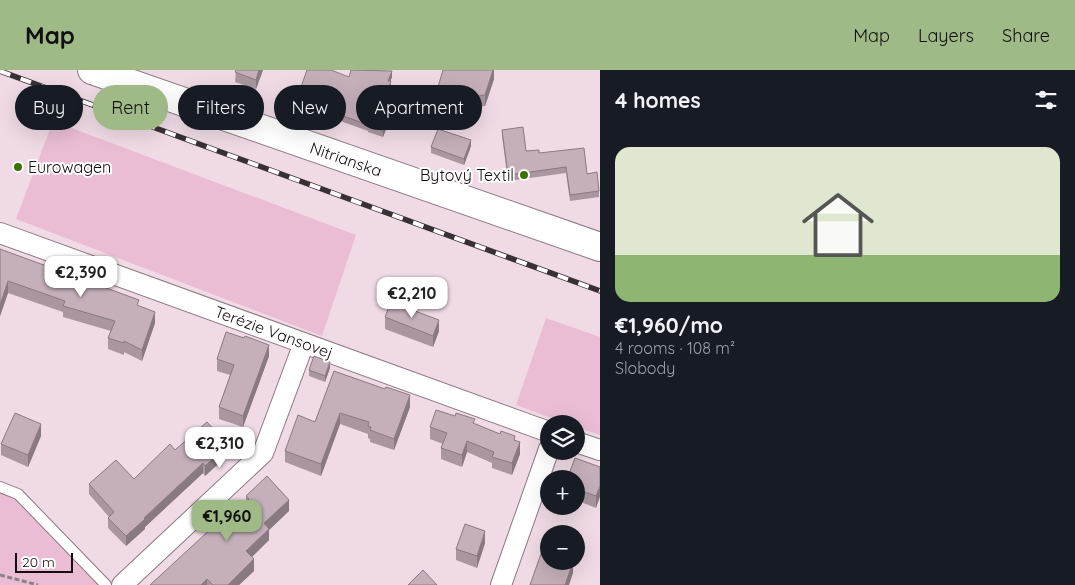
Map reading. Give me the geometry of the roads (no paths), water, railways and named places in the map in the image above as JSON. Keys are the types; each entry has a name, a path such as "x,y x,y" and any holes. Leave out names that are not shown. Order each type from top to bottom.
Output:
{"main road":[{"name":"Nitrianska","path":"92,70 600,247"}],"street":[{"name":"Terézie Vansovej","path":"0,233 540,429"},
{"path":"122,585 263,453 304,343"},
{"path":"585,445 600,450"},
{"path":"500,585 545,460"}],"lane":[{"path":"0,487 18,494 106,585"}],"railway":[{"path":"0,71 600,291"}],"place":[{"name":"Eurowagen","path":"18,167"},
{"name":"Bytový Textil","path":"524,175"}]}
